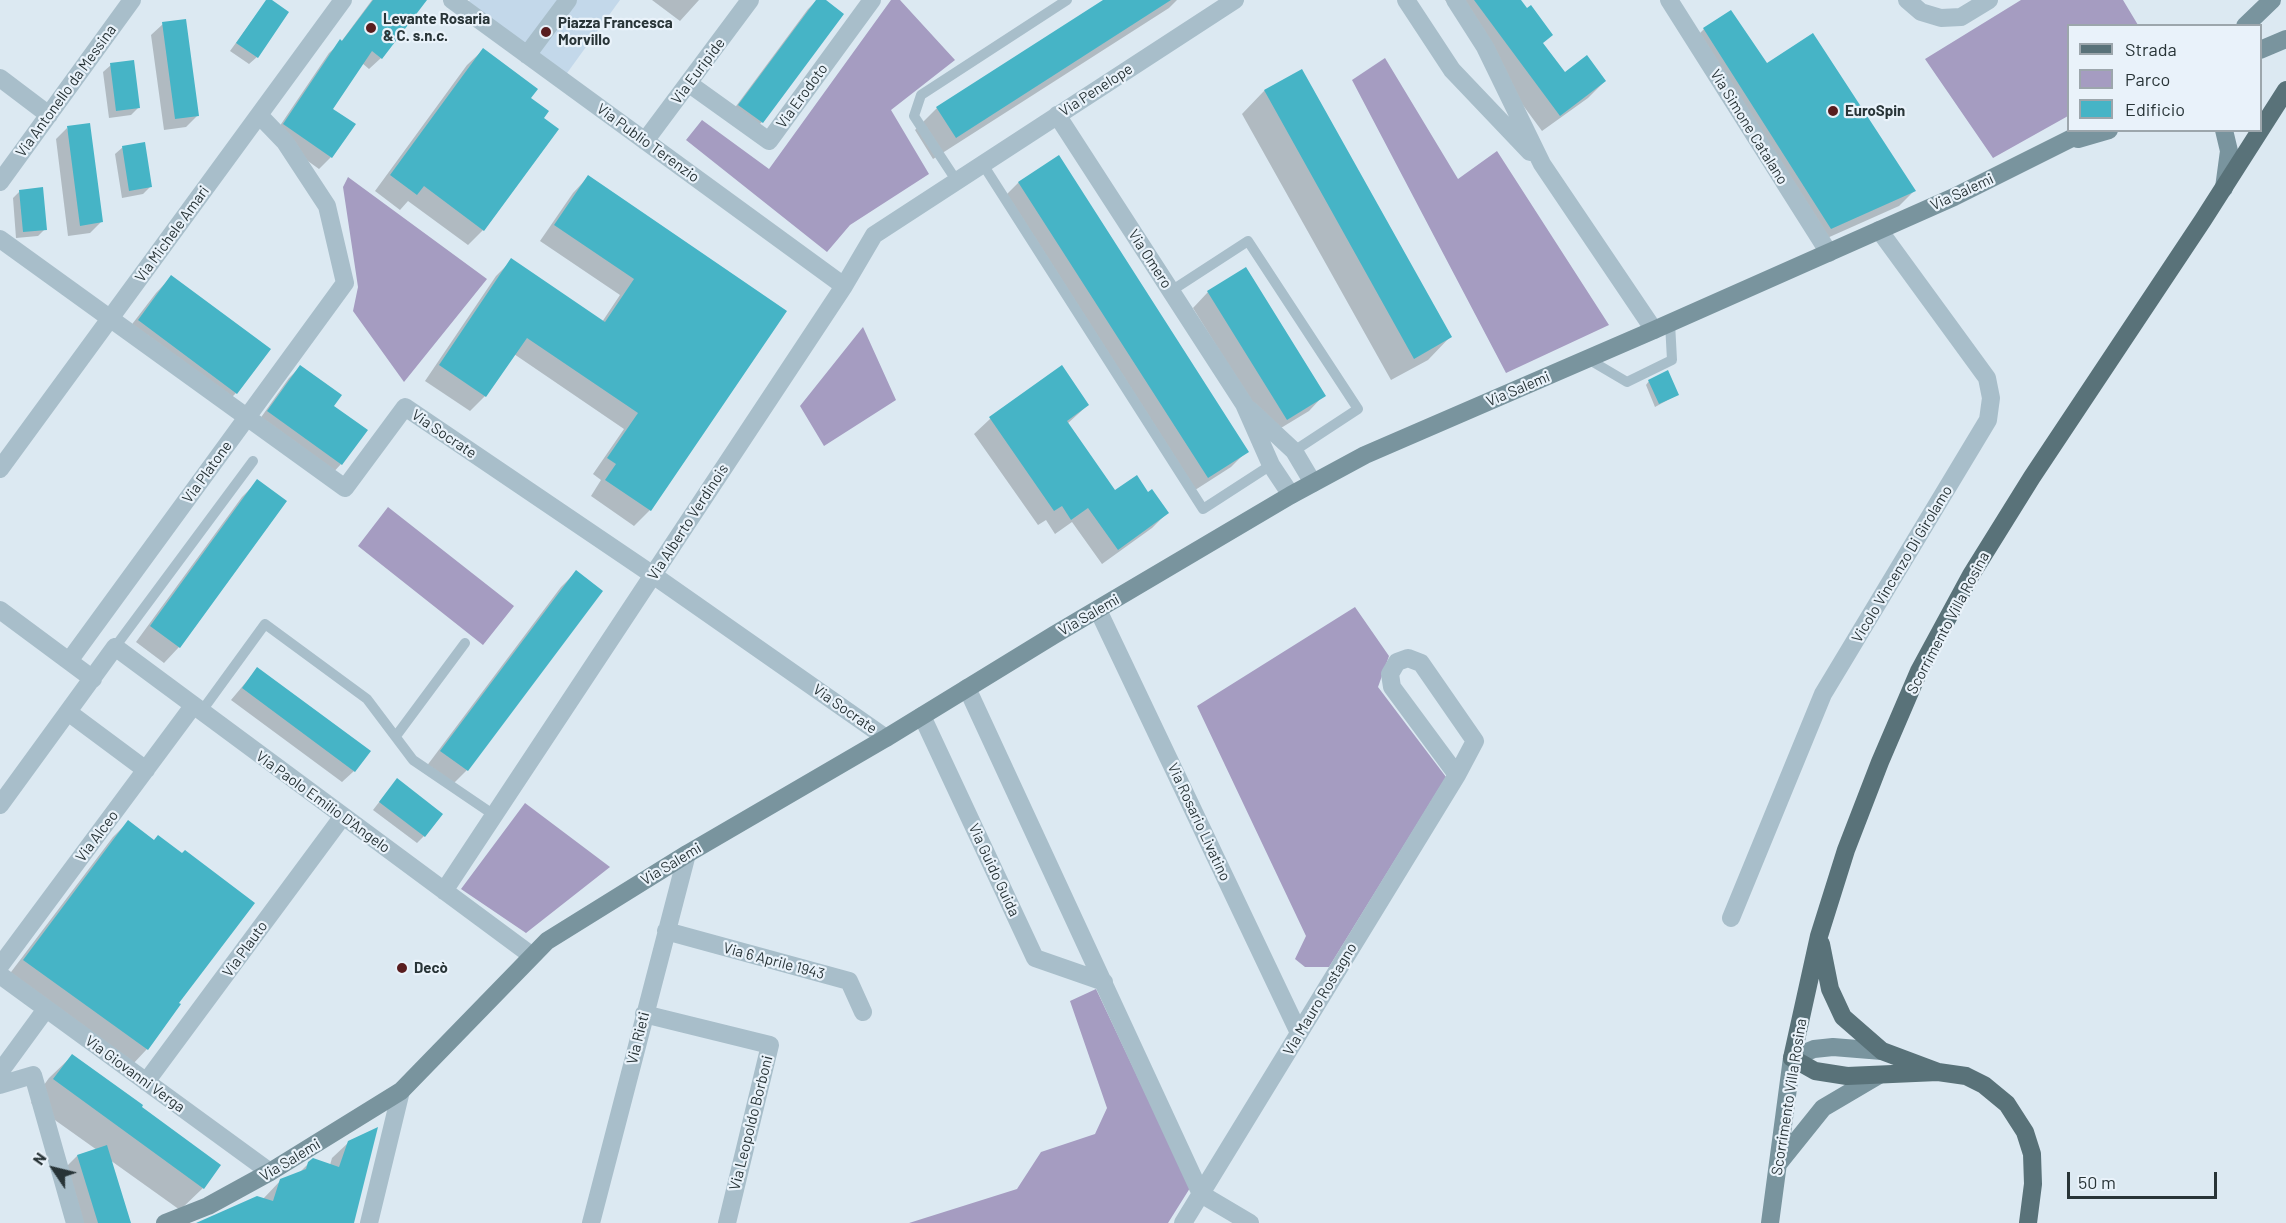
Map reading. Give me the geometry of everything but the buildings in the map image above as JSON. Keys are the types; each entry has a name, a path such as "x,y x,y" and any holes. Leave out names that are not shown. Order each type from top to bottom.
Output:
{"main road":[{"name":"Scorrimento Villa Rosina","path":"2262,126 2286,90"},
{"name":"Scorrimento Villa Rosina","path":"1792,1058 1820,936 1850,839 1918,671 1971,575 2032,477 2224,188 2253,137"},
{"path":"1820,936 1830,989 1843,1017 1882,1051 1938,1072"},
{"path":"1792,1058 1815,1071 1846,1076 1938,1072 1966,1076 1984,1085 2007,1104 2025,1132 2032,1154 2033,1174 2028,1223"}],"street":[{"name":"Via Antonello da Messina","path":"0,182 132,0"},
{"name":"Via Michele Amari","path":"0,469 343,0"},
{"name":"Via Publio Terenzio","path":"452,0 844,286"},
{"path":"527,55 568,0"},
{"name":"Via Euripide","path":"645,141 750,0"},
{"name":"Via Erodoto","path":"688,83 769,141 872,0"},
{"path":"1406,0 1452,70 1542,164 1662,327"},
{"path":"1455,0 1485,47 1542,164"},
{"name":"Via Simone Catalano","path":"1670,0 1828,253"},
{"path":"1907,0 1922,12 1941,18 1961,17 1989,0"},
{"path":"2247,24 2272,0"},
{"name":"Via Penelope","path":"956,180 1231,1"},
{"path":"2262,50 2286,39"},
{"path":"0,78 49,115"},
{"path":"2269,117 2286,98"},
{"name":"Via Platone","path":"69,661 345,283 327,206 285,142 259,115"},
{"name":"Via Omero","path":"1057,115 1244,404"},
{"name":"Via Salemi","path":"165,1223 208,1206 270,1172 400,1091 547,941 687,854 886,738 1291,495 1365,455 1662,327 1954,197 2085,132"},
{"path":"2068,142 2102,132"},
{"path":"2224,188 2229,151 2225,132"},
{"name":"Via Alberto Verdinois","path":"444,891 844,286 874,235 956,180"},
{"name":"Vicolo Vincenzo Di Girolamo","path":"1731,918 1823,694 1988,420 1991,398 1987,378 1879,230"},
{"name":"Via Socrate","path":"0,240 345,488 405,407 653,575 886,738"},
{"path":"1244,404 1271,465 1291,495"},
{"path":"1244,404 1294,451 1313,483"},
{"path":"0,610 93,679"},
{"name":"Via Rosario Livatino","path":"1098,610 1299,1034"},
{"path":"0,805 115,647"},
{"name":"Via Paolo Emilio D'Angelo","path":"115,647 531,955"},
{"name":"Via Mauro Rostagno","path":"1184,1223 1457,775 1475,741 1420,663 1408,658 1397,662 1390,674 1392,687 1457,775"},
{"path":"968,688 1201,1194 1250,1223"},
{"name":"Via Alceo","path":"0,966 146,770 197,709"},
{"path":"68,712 146,770"},
{"name":"Via Guido Guida","path":"922,716 1035,958 1104,982"},
{"name":"Via Plauto","path":"146,1082 343,816"},
{"name":"Via Rieti","path":"591,1223 687,854"},
{"name":"Via 6 Aprile 1943","path":"666,931 849,981 863,1012"},
{"name":"Via Giovanni Verga","path":"0,975 270,1172"},
{"path":"0,1072 46,1009"},
{"name":"Via Leopoldo Borboni","path":"644,1014 770,1045 727,1223"},
{"path":"1792,1058 1814,1049 1823,1048 1882,1051"},
{"name":"Scorrimento Villa Rosina","path":"1770,1223 1792,1058"},
{"path":"0,1084 33,1075 75,1223"},
{"path":"1777,1165 1823,1108 1879,1075"},
{"path":"369,1223 400,1091"}],"lane":[{"path":"956,180 914,116 921,95 1067,0"},
{"path":"982,163 1203,509 1271,465"},
{"path":"1171,291 1248,241 1358,409 1294,451"},
{"path":"1588,359 1627,382 1672,360 1662,327"},
{"path":"115,647 253,461"},
{"path":"197,709 265,624 368,699 413,760 494,815"},
{"path":"396,736 465,643"}],"green space":[{"path":"891,0 900,0 955,60 891,110 929,174 850,225 827,252 686,140 702,120 769,169"},
{"path":"2021,0 2123,0 2137,24 2067,24 2067,117 1993,158 1925,59"},
{"path":"1385,58 1458,179 1497,151 1609,325 1506,373 1352,80"},
{"path":"348,177 487,279 404,382 353,311 358,287 343,187"},
{"path":"863,327 896,400 824,446 800,406"},
{"path":"388,507 514,606 483,645 358,546"},
{"path":"1355,607 1389,656 1378,687 1446,777 1329,967 1305,967 1295,959 1306,936 1197,706"},
{"path":"525,803 610,867 526,933 461,889"},
{"path":"1096,989 1190,1188 1168,1223 909,1223 1017,1189 1041,1152 1095,1134 1107,1108 1070,1001"}],"shaded area":[{"name":"Piazza Francesca Morvillo","path":"470,0 620,0 562,80 464,9"}],"place":[{"name":"Levante Rosaria & C. s.n.c.","path":"371,28"},
{"name":"Piazza Francesca Morvillo","path":"546,32"},
{"name":"EuroSpin","path":"1833,111"},
{"name":"Decò","path":"402,968"}]}
